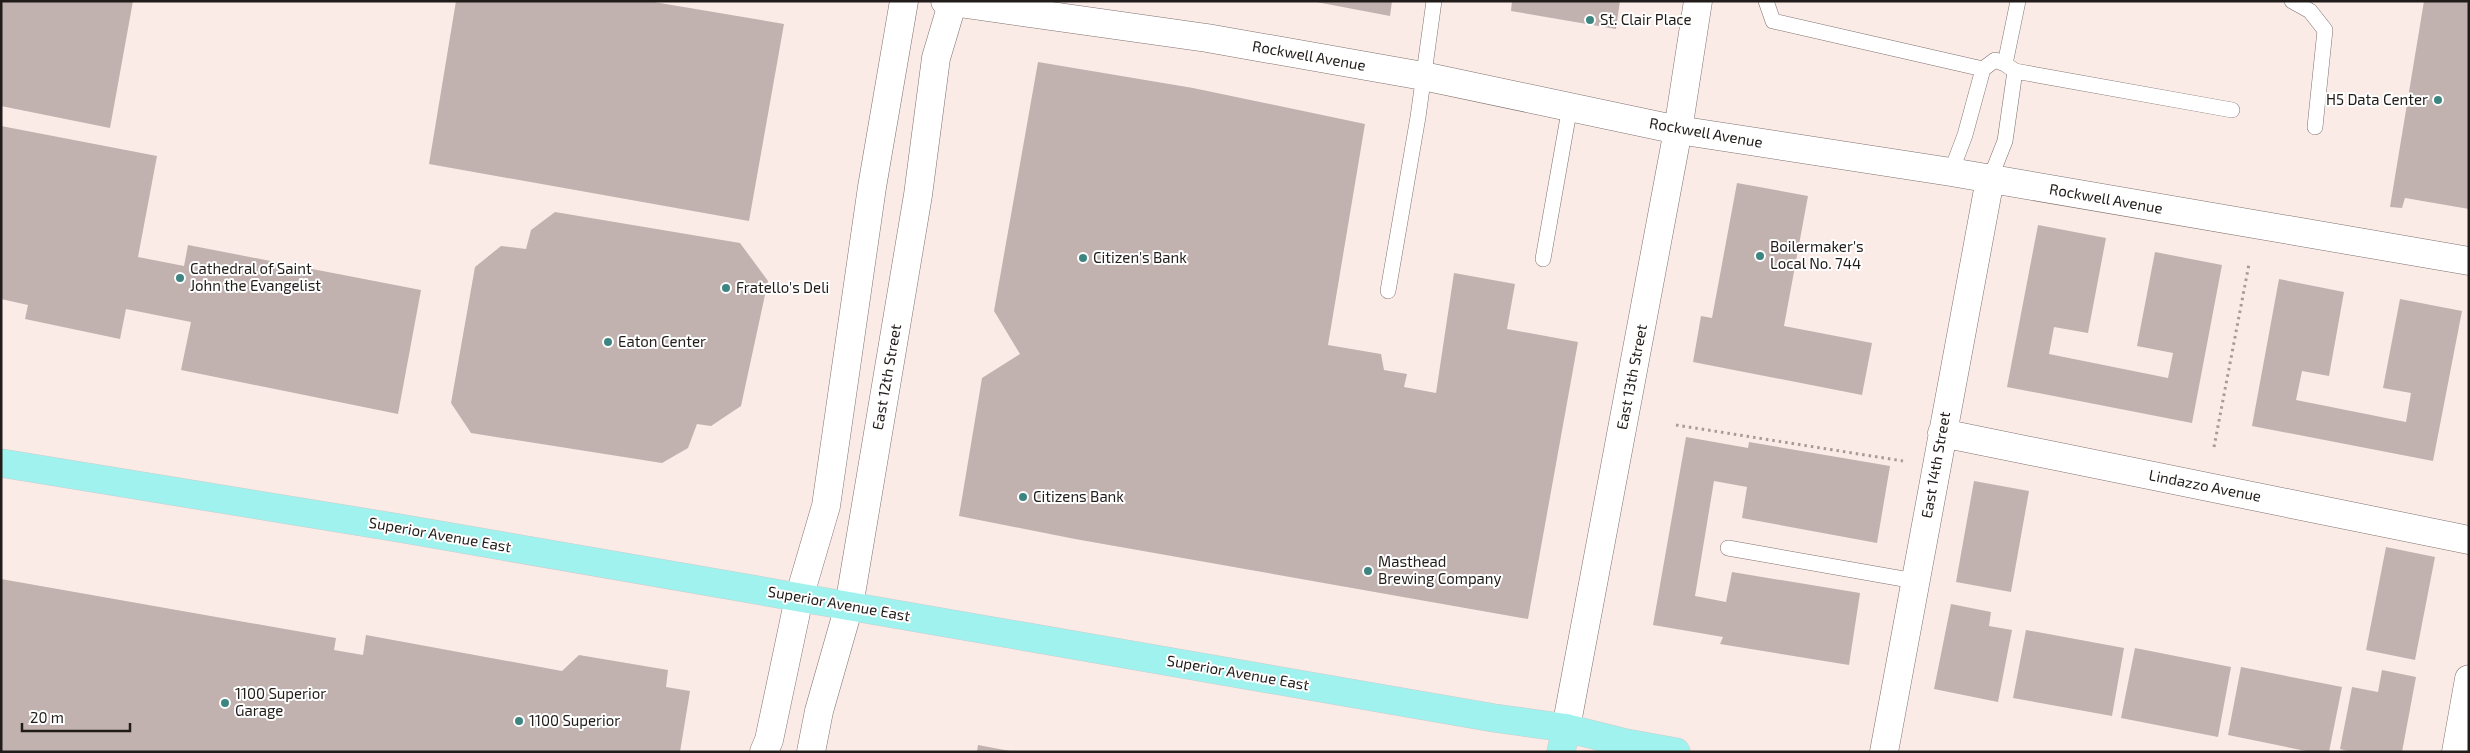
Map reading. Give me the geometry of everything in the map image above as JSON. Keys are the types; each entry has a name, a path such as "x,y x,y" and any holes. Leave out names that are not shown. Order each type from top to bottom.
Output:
{"main road":[{"name":"Superior Avenue East","path":"1,463 399,528 1494,718 1563,740 1626,743 1676,752"}],"street":[{"path":"764,752 769,740 799,598 826,506 874,178 904,1"},
{"name":"East 13th Street","path":"1563,740 1678,130 1698,1"},
{"name":"Rockwell Avenue","path":"950,2 1207,38 1423,76 1678,130 1951,172 2469,261"},
{"name":"East 12th Street","path":"811,752 819,710 850,606 918,195 936,58 950,2"},
{"name":"East 14th Street","path":"1884,752 1990,179"},
{"name":"Lindazzo Avenue","path":"1942,433 2469,540"},
{"path":"2456,752 2469,679"}],"lane":[{"path":"1388,291 1434,1"},
{"path":"1766,1 1773,21 1982,69"},
{"path":"1990,179 2005,141 2010,67 2018,1"},
{"path":"2292,1 2310,12 2325,30 2315,127"},
{"path":"1951,172 1965,135 1982,69 1995,60 2010,67 2232,110"},
{"path":"1544,259 1570,106"},
{"path":"1728,548 1915,581"}],"path":[{"path":"2214,447 2249,264"},
{"path":"1676,425 1903,460"}],"building":[{"path":"1,1 133,1 110,128 1,106"},
{"path":"456,1 648,1 784,24 749,221 429,164"},
{"path":"1311,1 1392,1 1390,16"},
{"name":"St. Clair Place","path":"1512,1 1620,1 1616,29 1511,11"},
{"name":"H5 Data Center","path":"2424,1 2469,1 2469,209 2405,198 2402,208 2390,207"},
{"path":"1038,62 1193,88 1365,124 1328,345 1381,354 1384,370 1407,374 1404,387 1436,393 1454,273 1515,284 1507,329 1578,342 1528,619 1075,539 959,516 982,378 1020,354 994,311"},
{"name":"Cathedral of Saint John the Evangelist","path":"1,126 157,156 138,257 184,266 188,245 421,290 398,414 181,370 191,322 126,309 120,339 25,319 28,305 1,299"},
{"name":"Boilermaker's Local No. 744","path":"1737,183 1808,196 1784,326 1872,343 1862,395 1693,362 1701,316 1712,318"},
{"name":"Eaton Center","path":"555,212 740,243 768,281 741,406 711,426 697,424 688,448 662,463 471,433 451,403 475,267 501,246 526,249 531,230"},
{"path":"2038,225 2106,238 2088,333 2054,327 2049,354 2168,378 2173,353 2137,346 2155,252 2222,265 2192,423 2007,387"},
{"path":"2279,279 2344,292 2329,376 2302,371 2296,400 2406,422 2411,393 2383,388 2400,299 2462,311 2433,461 2252,426"},
{"path":"1686,437 1748,448 1749,442 1890,466 1877,543 1742,518 1747,487 1714,481 1695,596 1726,602 1732,572 1860,593 1849,665 1720,644 1723,637 1653,625"},
{"path":"1974,481 2029,491 2011,592 1956,582"},
{"path":"2386,547 2435,557 2415,660 2366,650"},
{"path":"1,579 336,638 334,650 363,655 366,635 562,671 579,655 668,670 666,687 690,691 680,752 1,752"},
{"path":"1951,604 1991,612 1989,626 2012,630 1998,702 1934,689"},
{"path":"2026,630 2124,648 2112,716 2013,698"},
{"path":"2135,648 2231,667 2218,737 2121,718"},
{"path":"2241,667 2342,687 2329,752 2311,752 2228,735"},
{"path":"2382,670 2416,677 2402,752 2351,752 2340,749 2352,687 2378,692"},
{"path":"978,745 1010,751 1010,752 977,752"}],"place":[{"name":"St. Clair Place","path":"1590,20"},
{"name":"H5 Data Center","path":"2438,100"},
{"name":"Boilermaker's Local No. 744","path":"1760,256"},
{"name":"Citizen's Bank","path":"1083,258"},
{"name":"Cathedral of Saint John the Evangelist","path":"180,278"},
{"name":"Fratello's Deli","path":"726,288"},
{"name":"Eaton Center","path":"608,342"},
{"name":"Citizens Bank","path":"1023,497"},
{"name":"Masthead Brewing Company","path":"1368,571"},
{"name":"1100 Superior Garage","path":"225,703"},
{"name":"1100 Superior","path":"519,721"}]}
